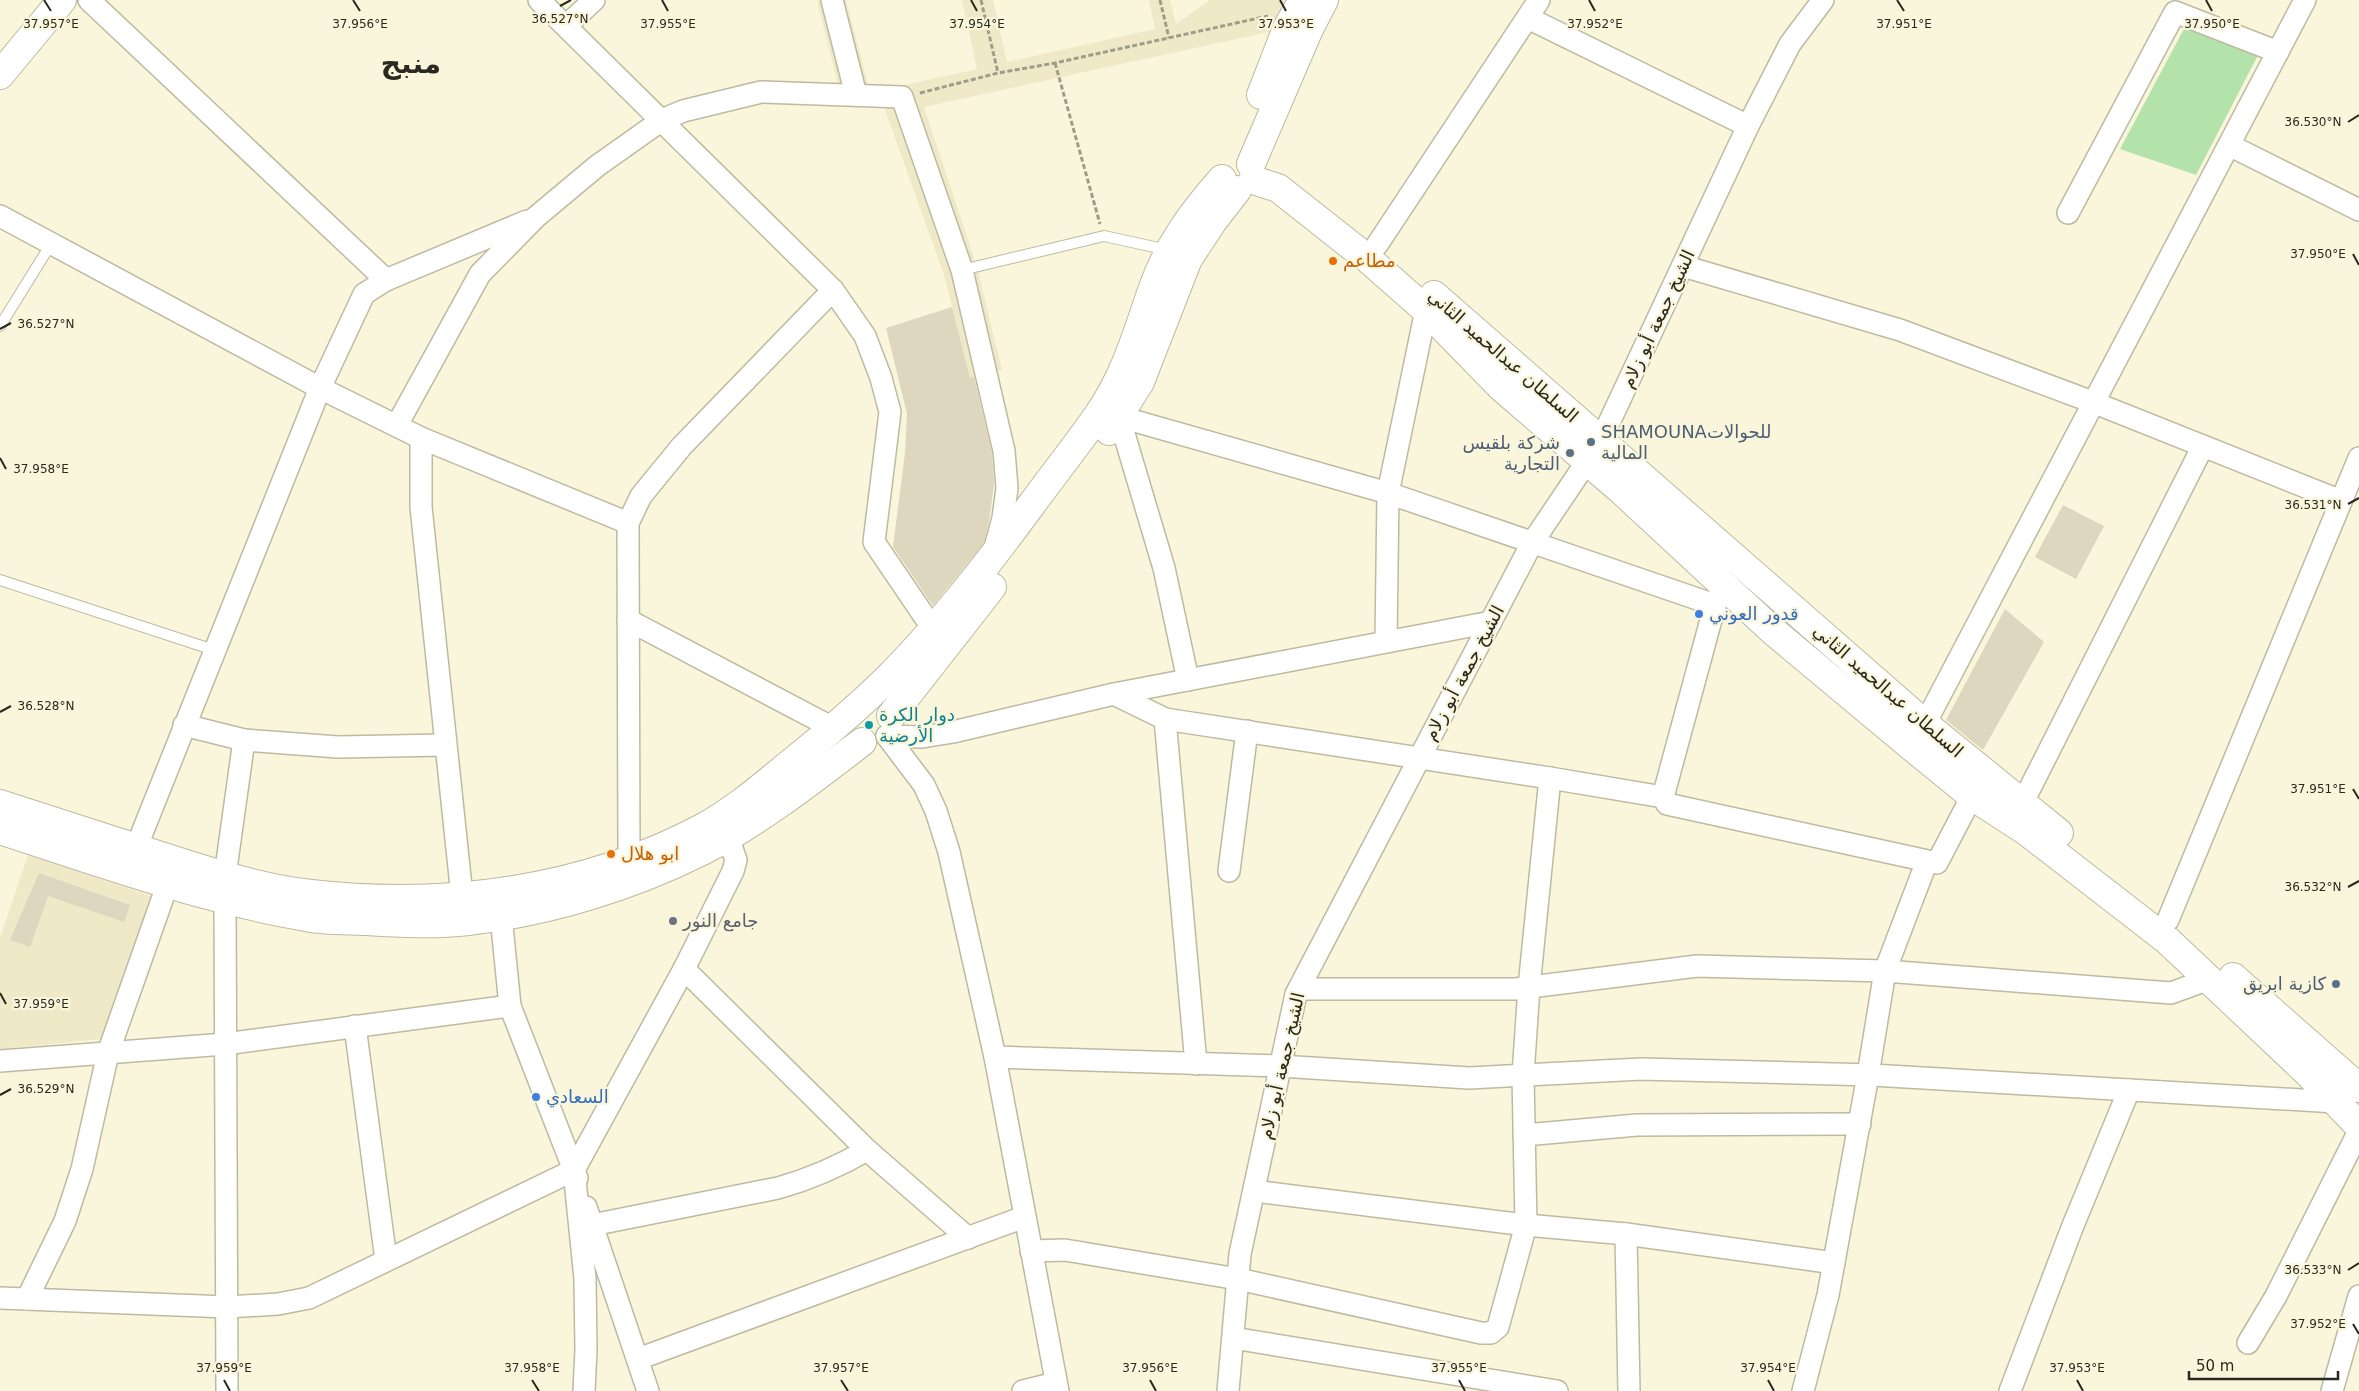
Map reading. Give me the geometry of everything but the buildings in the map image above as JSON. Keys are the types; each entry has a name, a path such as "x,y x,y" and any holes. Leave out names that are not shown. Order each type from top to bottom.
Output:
{"main road":[{"path":"0,74 62,0"},
{"path":"0,830 168,883 310,894 417,899 528,888 587,875 629,862 704,827 736,808 833,728 887,679 933,630 1110,414 1140,382 1188,259 1242,173 1324,0"},
{"path":"0,804 136,848 225,888 309,918 417,922 466,921 501,916 593,894 631,882 700,852 728,837 880,731 1025,543 1110,414 1154,284 1169,251 1196,208 1242,173 1288,28 1300,5"},
{"path":"1242,173 1278,188 1368,259 1426,310 1501,387 1593,452 1622,491 1720,595 1919,736 1972,796 2026,831 2168,940 2306,1071 2359,1126"},
{"name":"السلطان عبدالحميد الثاني","path":"1242,173 1285,177 1377,245 1593,452 1919,736 2022,804 2168,920 2359,1088"},
{"path":"876,702 888,710 880,731 856,738 850,726 850,719 856,707 862,703 876,702"}],"street":[{"path":"89,0 386,280"},
{"path":"539,0 834,290 865,336 881,378 890,412 874,542 933,630"},
{"path":"566,26 594,0"},
{"path":"832,0 856,95"},
{"name":"الشيخ جمعة أبو زلام","path":"1228,1391 1240,1254 1296,994 1532,543 1593,452 1748,126 1790,44 1823,0"},
{"path":"1919,736 2305,0"},
{"path":"1377,245 1533,9 1748,126"},
{"path":"2068,213 2175,12 2278,52"},
{"path":"397,425 480,274 536,217 597,166 662,120 683,111 761,92 902,97 962,270 1004,451 1007,488 1003,518 992,558"},
{"path":"2229,145 2359,210"},
{"path":"0,216 320,388 421,438 628,524"},
{"path":"136,848 320,388 364,294 386,280 536,217"},
{"path":"1683,266 1900,330 2095,403 2341,501"},
{"path":"629,862 628,524 641,496 681,447 834,290"},
{"path":"1386,642 1388,493 1426,310"},
{"path":"1110,414 1388,493 1532,543 1720,595 1663,797 1666,804 1937,864 1972,796"},
{"path":"1110,414 1164,568 1188,680"},
{"path":"421,438 421,507 462,896"},
{"path":"2022,804 2203,446"},
{"path":"2168,920 2359,458"},
{"path":"628,620 833,728"},
{"path":"880,731 922,737 953,732 1114,694 1491,622"},
{"path":"1114,694 1165,719 1420,757 1663,797"},
{"path":"1165,719 1196,1064"},
{"path":"184,725 244,740 338,747 445,744"},
{"path":"880,731 924,785 936,811 950,852 994,1057 1057,1387 1023,1391"},
{"path":"1229,871 1247,731"},
{"path":"228,1391 225,888 244,740"},
{"path":"1031,1251 1065,1250 1238,1279 1480,1332 1492,1333 1498,1327 1526,1225 1523,1075 1529,987 1550,778"},
{"path":"584,1391 586,1350 584,1279 574,1170 684,969 735,866 735,854 728,837"},
{"path":"1803,1391 1828,1295 1860,1124 1885,971 1928,861"},
{"path":"27,1300 65,1221 77,1186 108,1053 168,883"},
{"path":"501,916 510,1006 574,1170 648,1391"},
{"path":"1299,988 1516,989 1697,966 1885,971 2171,993 2209,979"},
{"path":"684,969 867,1150 968,1238"},
{"path":"0,1061 225,1044 510,1006"},
{"path":"355,1026 386,1260"},
{"path":"994,1057 1280,1066 1469,1078 1641,1069 1868,1075 2336,1102"},
{"path":"2010,1391 2072,1228 2130,1090"},
{"path":"1524,1135 1637,1125 1860,1124"},
{"path":"2248,1343 2276,1296 2359,1131"},
{"path":"592,1225 778,1188 807,1180 836,1168 867,1150"},
{"path":"0,1298 227,1307 278,1304 309,1298 574,1170"},
{"path":"1254,1191 1526,1225 1626,1234 1834,1263"},
{"path":"638,1359 1024,1217"},
{"path":"1626,1234 1629,1391"},
{"path":"2332,1391 2359,1296"},
{"path":"1233,1338 1556,1391"}],"lane":[{"path":"962,270 1104,236 1169,251"},
{"path":"0,326 50,244"},
{"path":"0,580 214,650"}],"path":[{"path":"981,0 998,73"},
{"path":"1160,0 1169,38"},
{"path":"902,97 998,73 1055,63 1169,38 1300,5"},
{"path":"1055,63 1104,236"}],"shaded area":[{"path":"817,0 846,0 868,84 900,86 977,69 962,0 993,0 1007,62 1155,29 1149,0 1170,0 1176,24 1210,0 1303,0 1287,28 924,107 977,267 1002,370 970,378 944,275 884,107 843,105"},
{"path":"28,855 155,897 101,1039 0,1049 0,938"}],"green space":[{"path":"2185,27 2258,55 2196,175 2120,149"}],"place":[{"name":"مطاعم","path":"1333,261"},
{"name":"SHAMOUNAللحوالات المالية","path":"1591,442"},
{"name":"شركة بلقيس التجارية","path":"1570,453"},
{"name":"قدور العوني","path":"1699,614"},
{"name":"دوار الكرة الأرضية","path":"869,725"},
{"name":"ابو هلال","path":"611,854"},
{"name":"جامع النور","path":"673,921"},
{"name":"كازية ابريق","path":"2336,984"},
{"name":"السعادي","path":"536,1097"}],"district":[{"name":"منبج","path":"411,63"}]}
